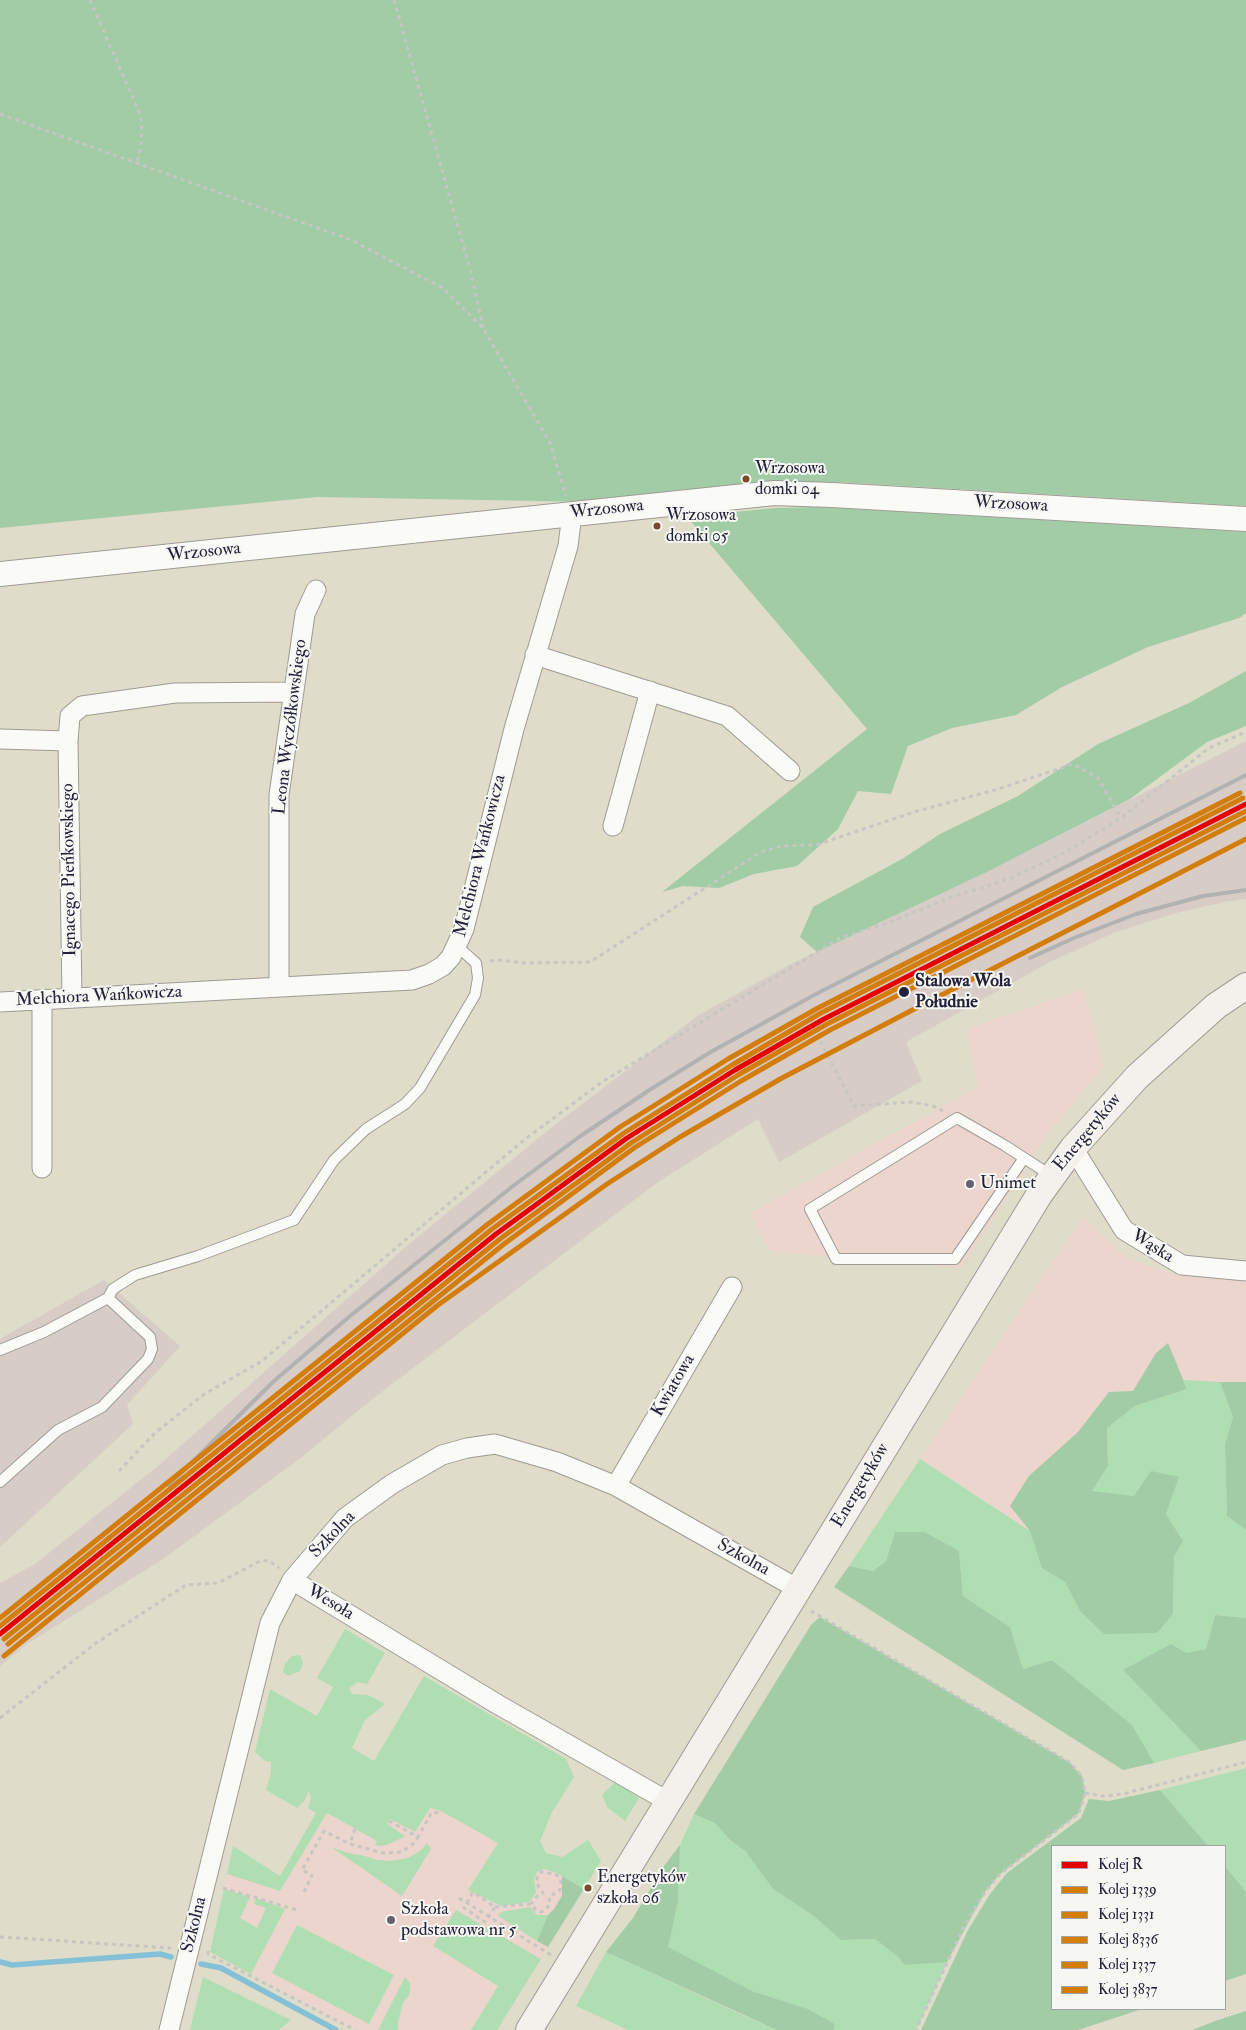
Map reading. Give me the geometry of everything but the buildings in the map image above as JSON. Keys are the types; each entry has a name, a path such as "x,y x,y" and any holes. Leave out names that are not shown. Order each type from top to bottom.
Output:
{"main road":[{"name":"Energetyków","path":"529,2030 1017,1229 1052,1176 1073,1148 1137,1077 1216,1006 1246,986"}],"street":[{"name":"Wrzosowa","path":"0,574 706,499 783,493 1246,518"},
{"name":"Melchiora Wańkowicza","path":"0,1002 412,980 429,974 443,966 452,958 464,929 514,729 568,546 572,514"},
{"name":"Leona Wyczółkowskiego","path":"279,987 279,795 292,692 305,614 316,590"},
{"path":"535,655 727,716 790,771"},
{"path":"613,826 650,690"},
{"name":"Ignacego Pieńkowskiego","path":"72,998 68,741 70,716 82,706 175,693 292,692"},
{"path":"0,740 68,741"},
{"path":"42,1000 42,1168"},
{"name":"Wąska","path":"1073,1148 1124,1230 1182,1265 1246,1271"},
{"name":"Kwiatowa","path":"616,1486 732,1287"},
{"name":"Szkolna","path":"169,2030 270,1623 292,1580 346,1518 392,1484 442,1455 467,1448 495,1444 557,1462 616,1486 795,1595"},
{"name":"Wesoła","path":"292,1580 497,1704 669,1802"}],"lane":[{"path":"0,1350 44,1332 108,1298 113,1289 135,1275 198,1256 294,1220 334,1160 366,1129 405,1104 420,1088 475,994 478,978 476,963 458,946"},
{"path":"1024,1158 955,1259 836,1259 810,1209 957,1118 1024,1158 1052,1176"},
{"path":"0,1482 58,1430 102,1407 148,1359 152,1349 150,1337 108,1298"}],"path":[{"path":"90,0 140,114 142,124 141,147 137,163"},
{"path":"394,0 470,269 483,328"},
{"path":"0,114 351,240 443,288 483,328 550,443 572,514"},
{"path":"119,1471 155,1433 203,1396 262,1360 524,1140 602,1082 840,938 1009,879 1066,852 1122,818 1209,748 1246,732"},
{"path":"476,963 498,960 525,963 590,962 762,852 781,846 816,845 914,812 998,789 1073,764 1098,778 1122,818"},
{"path":"850,1020 818,1037 854,1106 912,1102 933,1106 957,1118"},
{"name":"Wesoła","path":"0,1718 96,1643 186,1585 218,1583 262,1560 271,1562 292,1580"},
{"path":"795,1595 1069,1762 1082,1776 1085,1793 1079,1812 999,1875 980,1900 964,1926 916,2030"},
{"path":"1085,1793 1103,1796 1123,1794 1246,1762"},
{"path":"304,1892 312,1876 302,1870 324,1831 350,1844 383,1852 401,1852 412,1845 432,1812 440,1813"},
{"path":"389,1821 418,1837"},
{"path":"350,1844 355,1829"},
{"path":"532,1904 535,1909 541,1912 546,1910 550,1903 549,1897 543,1893 537,1884 537,1878 541,1872 555,1874 561,1882 560,1890 549,1897"},
{"path":"467,1903 473,1892"},
{"path":"473,1892 495,1907 532,1904"},
{"path":"473,1892 464,1908 485,1922 495,1907"},
{"path":"532,1904 538,1894 543,1893"},
{"path":"246,1894 296,1910"},
{"path":"459,1898 556,1958"},
{"path":"0,1937 190,1942 208,1940 208,1954 355,2030"}],"shaded area":[{"path":"1246,741 1246,899 1176,913 1116,932 1050,962 906,1042 922,1081 779,1162 758,1119 658,1182 375,1397 298,1460 163,1559 27,1644 0,1666 0,1583 35,1564 158,1466 408,1245 551,1128 697,1016 791,964 987,872"},
{"path":"1083,989 1104,1066 1050,1131 961,1268 770,1251 750,1213 978,1087 967,1029"},
{"path":"1083,1217 1125,1257 1178,1275 1246,1278 1246,1382 1169,1382 1030,1531 920,1459"},
{"path":"104,1280 180,1346 127,1405 133,1424 0,1547 0,1339"},
{"name":"Szkoła podstawowa nr 5","path":"352,1748 584,1889 497,2030 356,2030 210,1952 233,1846 280,1876"}],"green space":[{"path":"0,0 1246,0 1246,506 837,482 800,482 677,490 594,502 317,497 0,528"},
{"path":"820,507 1246,532 1246,613 1239,618 1148,647 1062,687 1016,715 952,728 908,746 891,794 858,791 838,829 797,866 754,874 719,888 683,886 662,892 867,729 687,517 774,508"},
{"path":"1246,671 1246,726 1207,742 1130,799 987,872 817,952 800,937 813,907 902,859 940,834 1018,796 1098,744 1189,703"},
{"path":"1168,1343 1187,1389 1135,1406 1107,1428 1108,1466 1092,1491 1134,1496 1151,1471 1179,1477 1166,1514 1183,1541 1174,1557 1173,1614 1157,1633 1104,1634 1080,1611 1065,1582 1042,1568 1030,1531 1010,1506 1029,1476 1078,1432 1109,1392 1133,1391 1156,1353"},
{"path":"1184,1380 1220,1382 1233,1417 1225,1444 1227,1516 1246,1530 1246,1618 1215,1615 1206,1649 1123,1670 1201,1751 1154,1763 1131,1725 1052,1660 1023,1669 1010,1627 963,1596 959,1551 925,1532 895,1532 886,1561 873,1571 849,1566 920,1459 1030,1531 1043,1568 1065,1582 1080,1611 1135,1633 1157,1633 1173,1614 1174,1557 1183,1541 1166,1514 1179,1477 1134,1496 1091,1492 1108,1466 1107,1428 1135,1406 1187,1389"},
{"path":"1220,1382 1246,1382 1246,1530 1227,1516 1225,1444 1233,1417"},
{"path":"895,1532 925,1532 959,1551 963,1596 1010,1627 1023,1669 1052,1660 1132,1725 1154,1763 1123,1770 834,1587 849,1566 873,1571 886,1561"},
{"path":"1215,1615 1246,1618 1246,1740 1201,1751 1123,1670 1171,1644 1186,1653 1206,1649"},
{"path":"820,1617 1069,1762 1082,1776 1085,1793 1079,1813 999,1875 985,1892 947,1962 904,1965 898,1957 875,1939 841,1940 815,1917 773,1889 746,1852 730,1840 715,1823 694,1814 811,1625"},
{"path":"345,1629 385,1653 367,1684 358,1682 349,1688 352,1694 368,1695 385,1704 365,1720 352,1748 374,1761 424,1676 566,1759 574,1777 551,1814 540,1841 546,1853 562,1857 588,1840 601,1861 584,1889 557,1873 544,1869 537,1872 534,1879 536,1893 529,1902 501,1906 468,1890 498,1843 441,1811 430,1808 415,1832 390,1819 387,1824 405,1836 383,1846 375,1845 377,1841 327,1813 280,1891 227,1874 233,1846 280,1876 316,1813 308,1808 311,1798 309,1790 305,1800 297,1808 266,1790 271,1773 271,1762 265,1761 255,1752 270,1689 317,1716 333,1687 317,1678"},
{"path":"300,1655 303,1663 300,1671 288,1676 283,1672 285,1664 292,1656"},
{"path":"1246,1768 1246,1892 1226,1867 1226,1845 1207,1845 1160,1790"},
{"path":"615,1782 639,1798 625,1821 608,1808 602,1795"},
{"path":"1160,1790 1207,1845 1051,1845 1051,2010 1139,2010 1078,2030 921,2030 968,1930 990,1894 1007,1873 1081,1818 1089,1799 1109,1801"},
{"path":"694,1814 715,1823 730,1840 746,1852 773,1889 815,1917 841,1940 875,1939 898,1957 904,1965 949,1958 916,2030 834,2030 835,2024 808,2009 752,1991 667,1947 678,1901 680,1845"},
{"path":"427,1843 431,1849 402,1896 331,1847 377,1860 391,1861 408,1858 420,1851"},
{"path":"680,1845 678,1901 668,1947 752,1991 808,2009 835,2024 834,2030 777,2030 606,1952 633,1918 664,1866"},
{"path":"1226,1867 1246,1892 1246,1974 1226,1981"},
{"path":"562,1876 584,1889 548,1947 537,1941 548,1915 562,1896"},
{"path":"224,1889 250,1897 240,1918 257,1928 266,1908 254,1904 256,1898 285,1909 251,1974 210,1952"},
{"path":"530,1907 537,1915 548,1915 537,1941 498,1916 501,1912"},
{"path":"456,1910 541,1959 497,2030 471,2030 498,1986 433,1946"},
{"path":"297,1925 394,1975 369,2024 272,1973"},
{"path":"606,1952 777,2030 628,2030 576,2006"},
{"path":"203,1977 291,2020 279,2030 190,2030"},
{"path":"405,1977 410,1983 410,1994 403,2003 398,2030 378,2030"},
{"path":"1246,2011 1246,2030 1192,2030 1215,2021"}],"waterway":[{"path":"0,1962 12,1965 160,1954 171,1957"},
{"path":"201,1964 221,1968 336,2030"}],"railway":[{"path":"169,1485 274,1381 350,1316 513,1186 579,1137 651,1089 709,1053 816,994 1246,775"},
{"path":"1030,958 1074,938 1136,914 1203,896 1246,890"}],"rail line":[{"name":"1337","path":"0,1618 488,1224 620,1127 728,1059 818,1008 1240,793"},
{"name":"1331","path":"0,1626 492,1229 624,1133 732,1065 821,1013 1243,798"},
{"name":"R","path":"0,1634 496,1234 627,1138 735,1070 824,1019 1246,804"},
{"name":"1339","path":"4,1639 500,1239 631,1143 738,1075 827,1024 1246,811"},
{"name":"8336","path":"8,1644 504,1244 634,1148 741,1081 830,1030 1246,818"},
{"name":"3837","path":"4,1656 438,1305 607,1184 680,1137 782,1078 1246,839"}],"place":[{"name":"Wrzosowa domki 04","path":"746,479"},
{"name":"Wrzosowa domki 05","path":"657,526"},
{"name":"Stalowa Wola Południe","path":"904,992"},
{"name":"Unimet","path":"970,1184"},
{"name":"Energetyków szkoła 06","path":"588,1888"},
{"name":"Szkoła podstawowa nr 5","path":"391,1920"}]}
